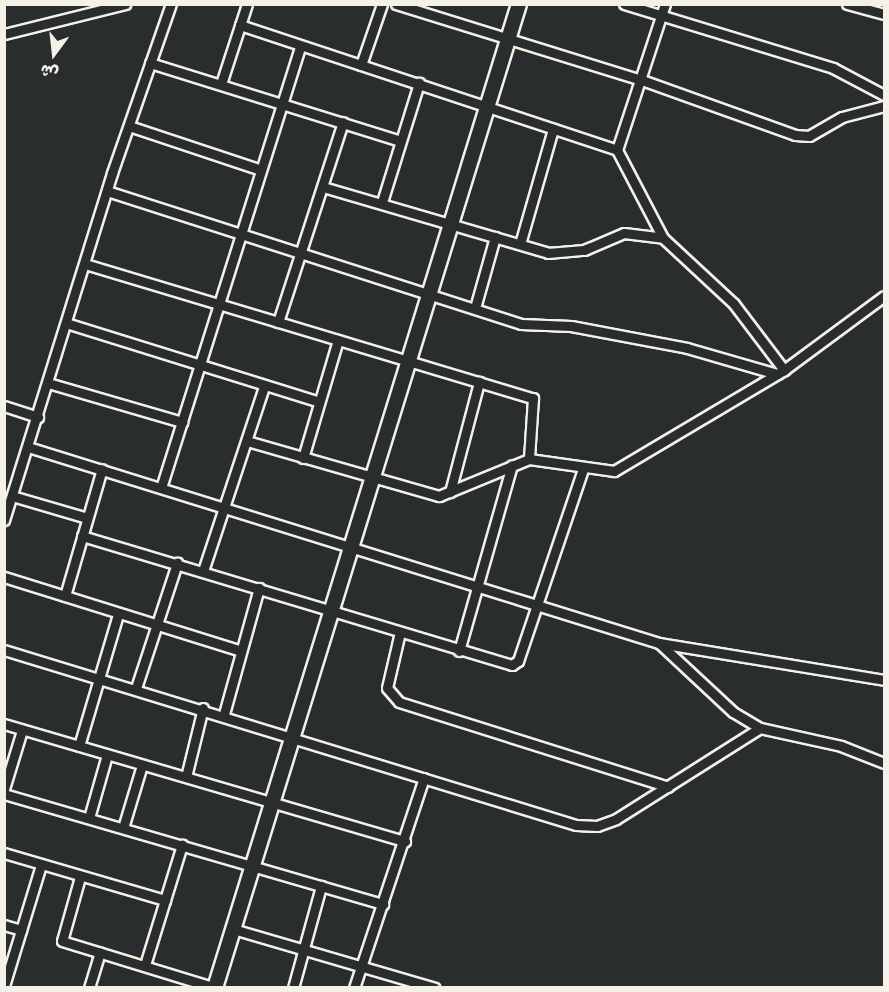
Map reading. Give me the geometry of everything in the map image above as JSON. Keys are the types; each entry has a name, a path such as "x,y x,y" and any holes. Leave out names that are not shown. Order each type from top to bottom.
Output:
{"street":[{"path":"4,34 125,4"},
{"path":"4,520 107,190 171,4"},
{"path":"220,84 247,4"},
{"path":"361,65 382,4"},
{"path":"396,4 508,42 639,79 795,135 809,136 842,117 885,106"},
{"path":"80,877 62,941 215,987 449,224 519,4"},
{"path":"624,4 833,68 885,95"},
{"path":"616,150 665,4"},
{"path":"847,4 885,14"},
{"path":"240,25 300,47 419,83 616,150 663,238 734,304 781,372"},
{"path":"161,488 300,47"},
{"path":"150,63 400,141"},
{"path":"382,202 419,83"},
{"path":"278,322 343,122"},
{"path":"129,126 261,170"},
{"path":"520,244 553,129"},
{"path":"323,187 565,255 624,233 663,238"},
{"path":"107,190 240,235 302,252 521,324 571,326 687,348 781,372"},
{"path":"475,308 495,237"},
{"path":"85,264 407,363 536,400 529,459"},
{"path":"247,441 371,479 439,496 529,459 548,458 583,469 614,471 781,372 885,296"},
{"path":"66,323 264,387 320,402"},
{"path":"303,459 338,340"},
{"path":"450,492 479,382"},
{"path":"48,383 182,422"},
{"path":"203,571 264,387"},
{"path":"4,406 38,417"},
{"path":"28,447 351,545 659,643 885,680"},
{"path":"459,651 512,465"},
{"path":"82,536 332,609 498,664 518,661 583,469"},
{"path":"65,596 102,470"},
{"path":"12,496 87,518"},
{"path":"136,688 177,563"},
{"path":"4,577 241,651"},
{"path":"224,714 259,588"},
{"path":"79,746 118,614"},
{"path":"400,632 387,688 399,702 668,786"},
{"path":"659,643 733,712 760,728 841,746 885,763"},
{"path":"4,650 224,714 576,825 597,826 668,786 760,728"},
{"path":"186,777 203,708"},
{"path":"4,724 405,841"},
{"path":"4,789 22,730"},
{"path":"89,818 107,755"},
{"path":"123,828 142,765"},
{"path":"354,987 405,841 424,778"},
{"path":"4,794 383,904"},
{"path":"145,965 182,845"},
{"path":"4,853 165,900"},
{"path":"4,986 41,865"},
{"path":"293,987 321,886"},
{"path":"4,925 21,930"},
{"path":"232,929 363,964 435,987"},
{"path":"89,987 100,953"}]}
